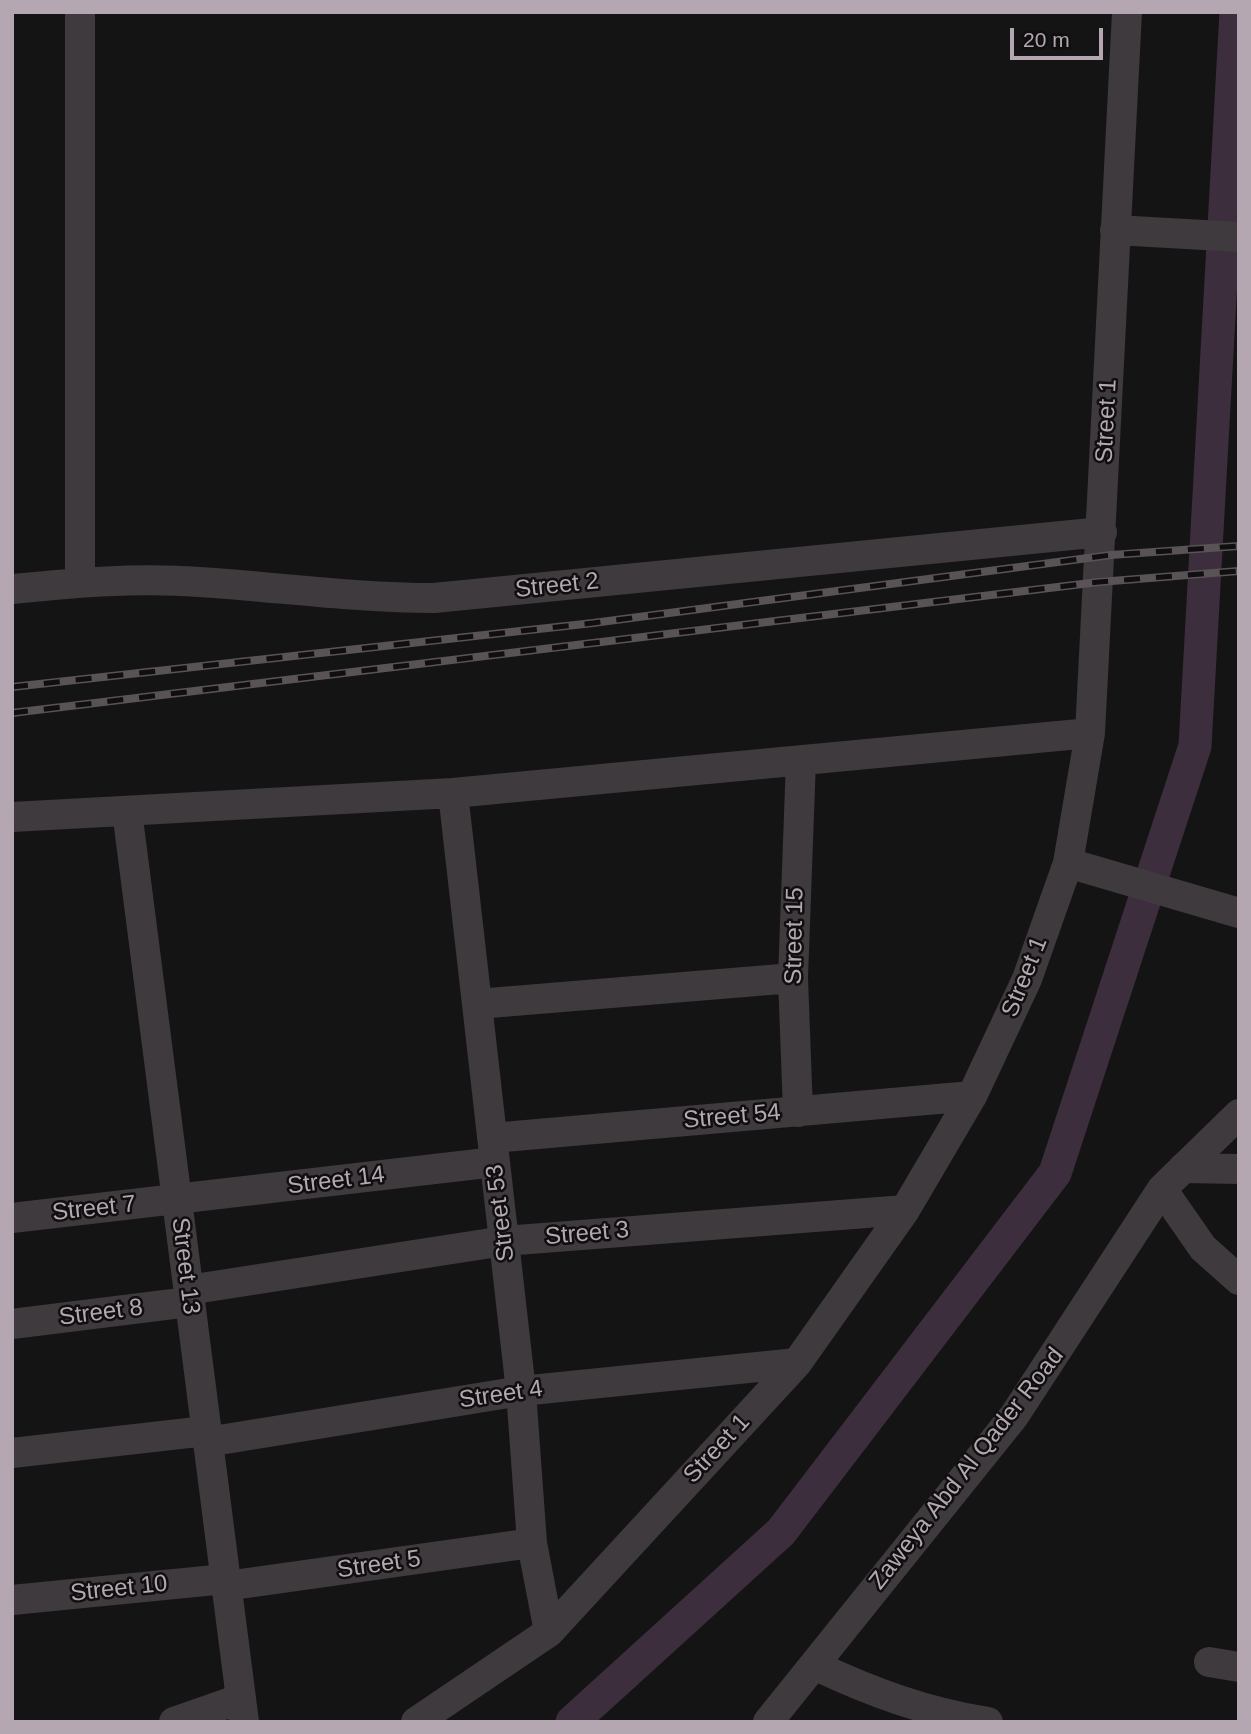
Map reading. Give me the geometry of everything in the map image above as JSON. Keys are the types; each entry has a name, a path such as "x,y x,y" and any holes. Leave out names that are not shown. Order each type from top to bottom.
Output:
{"street":[{"path":"80,12 80,582"},
{"name":"Street 1","path":"416,1722 550,1632 797,1363 905,1210 972,1096 1079,866 1102,532 1126,12"},
{"path":"1115,230 1239,237"},
{"name":"Street 2","path":"12,589 80,582 197,581 373,598 434,598 1102,532"},
{"path":"12,817 453,793 1090,733"},
{"name":"Street 15","path":"798,1112 793,978 801,760"},
{"name":"Street 53","path":"453,793 522,1391 532,1544 550,1632"},
{"name":"Street 13","path":"127,811 242,1710"},
{"path":"1079,866 1239,912"},
{"path":"477,1004 793,978"},
{"name":"Street 54","path":"494,1150 798,1112 972,1096"},
{"name":"Zaweya Abd Al Qader Road","path":"768,1722 1014,1416 1162,1189 1239,1114"},
{"name":"Street 14","path":"176,1200 494,1150"},
{"path":"1183,1168 1239,1169"},
{"path":"1162,1189 1203,1248 1239,1280"},
{"name":"Street 7","path":"12,1218 176,1200"},
{"name":"Street 3","path":"188,1296 504,1241 905,1210"},
{"name":"Street 8","path":"12,1324 188,1296"},
{"name":"Street 4","path":"12,1453 207,1437 522,1391 797,1363"},
{"name":"Street 5","path":"226,1583 532,1544"},
{"name":"Street 10","path":"12,1600 226,1583"},
{"path":"1209,1662 1239,1667"},
{"path":"814,1665 884,1696 940,1714 988,1722"},
{"path":"174,1722 242,1710"}],"waterway":[{"path":"572,1722 781,1532 1055,1173 1195,746 1236,12"}],"railway":[{"path":"12,687 593,623 1111,555 1239,546"},
{"path":"12,713 1099,582 1239,571"}]}
